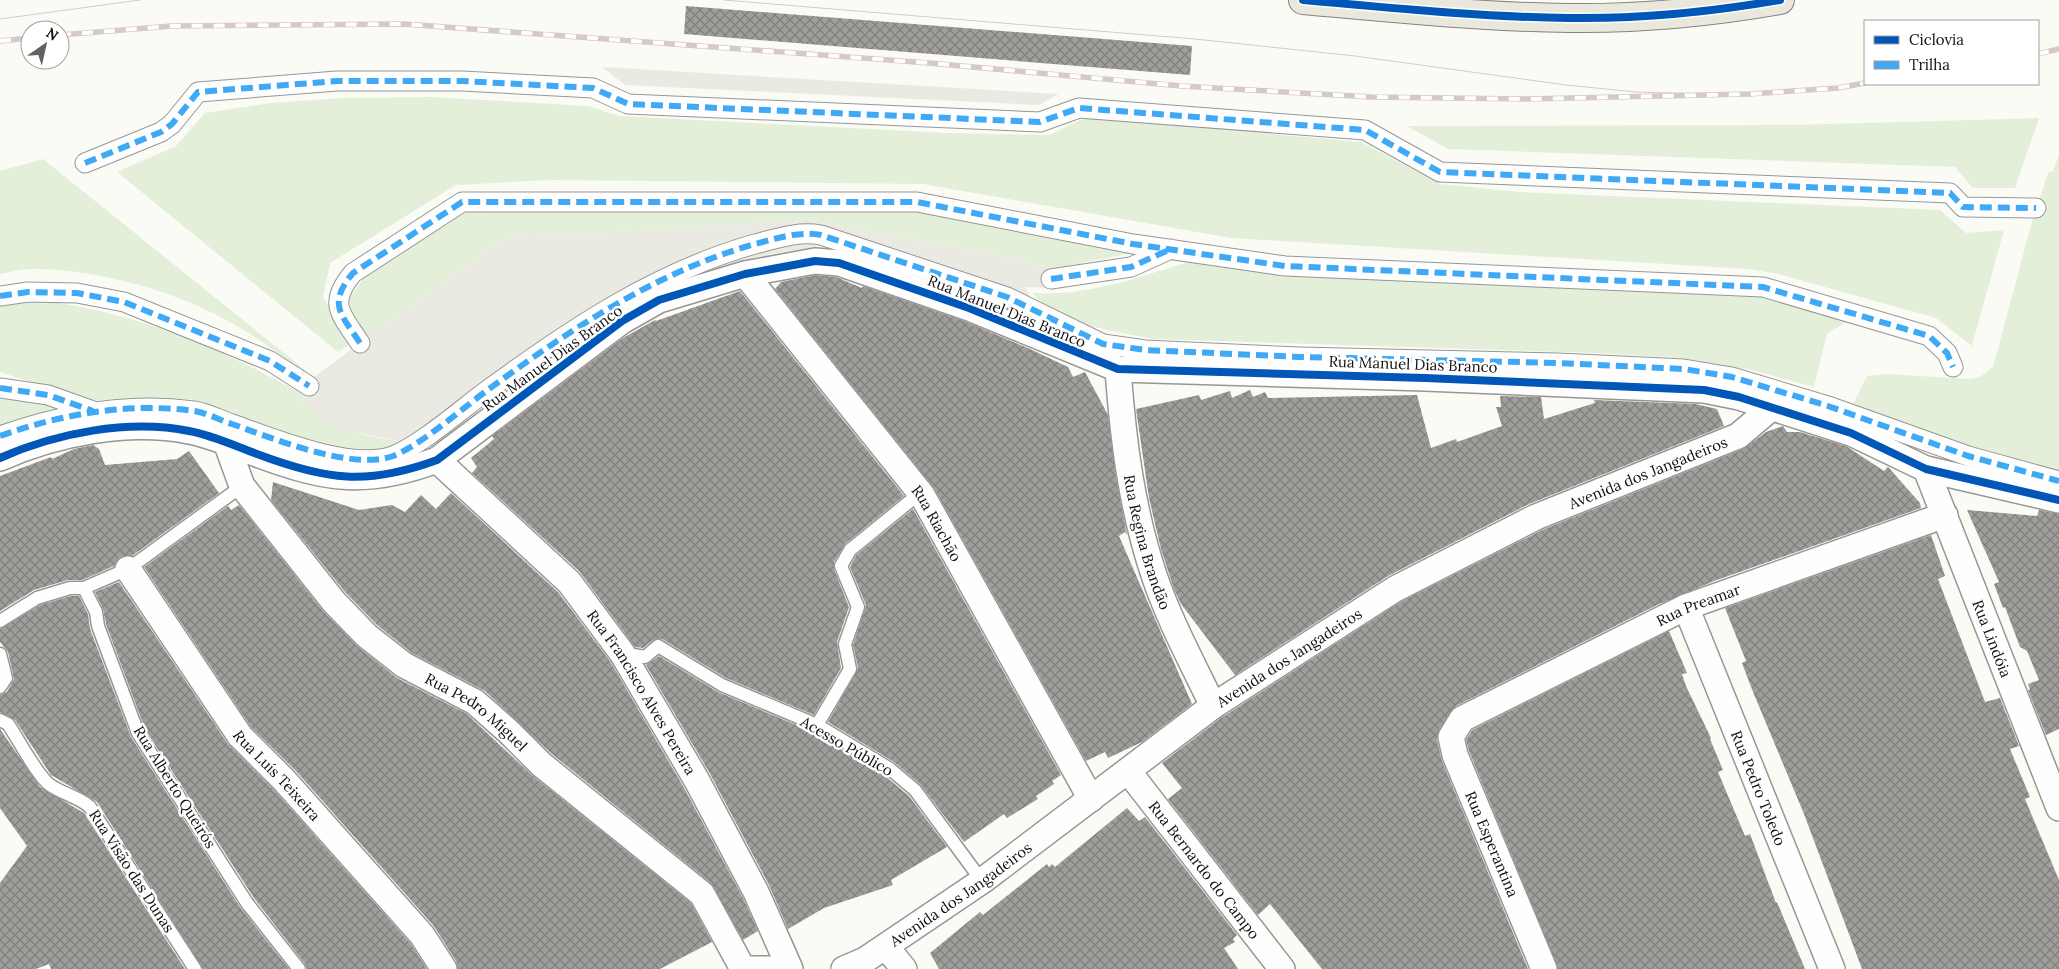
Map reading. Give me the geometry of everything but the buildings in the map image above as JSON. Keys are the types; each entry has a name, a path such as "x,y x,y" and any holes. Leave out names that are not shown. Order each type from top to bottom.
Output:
{"main road":[{"path":"1304,0 1461,6 1569,18 1669,15 1780,0"}],"street":[{"path":"85,163 161,132 172,124 198,92 336,80 462,82 593,88 628,104 1040,122 1079,108 1364,130 1440,172 1950,193 1962,207 2036,208"},
{"path":"360,343 340,312 338,295 343,285 353,273 462,202 917,202 1133,244 1285,266 1763,287 1929,336 1947,353 1953,368"},
{"path":"0,436 21,429 93,412 144,407 196,411 298,447 352,459 391,456 413,444 528,360 629,295 674,274 736,250 804,232 821,235 1007,298 1103,344 1145,350 1300,357 1558,363 1684,369 1741,380 1828,406 1968,456 2059,480"},
{"path":"1051,279 1131,267 1172,249"},
{"name":"Rua Manuel Dias Branco","path":"0,458 66,437 131,428 156,427 190,431 300,469 340,477 374,478 407,471 437,460 622,322 659,300 745,274 815,261 839,263 969,308 1118,369 1642,386 1704,390 1739,397 1851,434 1926,469 2059,500"},
{"name":"Rua Riachão","path":"745,274 920,493 1091,799"},
{"path":"0,296 28,292 77,293 124,302 262,358 309,386"},
{"name":"Rua Regina Brandão","path":"1118,369 1123,443 1142,532 1155,578 1171,618 1213,706"},
{"path":"0,388 48,395 93,412"},
{"name":"Avenida dos Jangadeiros","path":"844,969 865,960 886,947 982,881 1213,706 1395,589 1536,518 1738,436 1770,408"},
{"name":"Rua Pedro Miguel","path":"226,442 242,486 334,602 367,636 404,665 474,702 510,733 542,765 702,894 743,969"},
{"name":"Rua Francisco Alves Pereira","path":"437,460 569,582 622,653 701,788 756,892 790,969"},
{"name":"Rua Lindóia","path":"1926,469 2059,808"},
{"name":"Rua Preamar","path":"1462,719 1686,607 1944,515"},
{"name":"Rua Luís Teixeira","path":"128,569 240,736 290,786 422,935 444,969"},
{"name":"Rua Pedro Toledo","path":"1686,607 1832,969"},
{"name":"Rua Esperantina","path":"1462,719 1451,737 1455,755 1544,969"},
{"name":"Rua Bernardo do Campo","path":"1128,771 1282,969"},
{"path":"886,947 904,969"},
{"path":"752,969 773,969"}],"lane":[{"path":"0,621 37,598 70,588 84,588 128,569 242,486"},
{"path":"818,725 850,669 845,644 858,607 841,566 850,550 920,493"},
{"name":"Rua Alberto Queirós","path":"84,588 96,612 98,626 138,733 247,903 299,969"},
{"name":"Acesso Público","path":"622,653 645,657 658,646 722,685 818,725 890,769 915,790 982,881"},
{"path":"0,654 6,678 0,687"},
{"name":"Rua Visão das Dunas","path":"0,720 8,724 48,783 73,798 83,800 90,807 195,969"}],"green space":[{"path":"430,97 588,106 619,116 948,133 1049,135 1085,118 1361,142 1440,184 1520,192 1940,210 1966,233 2004,230 1972,346 1936,318 1778,274 1749,269 1231,238 923,184 550,180 456,185 330,263 323,297 349,345 338,352 117,172 176,146 205,113 271,103 343,98"},
{"path":"2039,118 2015,188 1973,188 1955,167 1448,149 1407,126 1794,125"},
{"path":"2059,155 2059,472 2015,462 1852,406 1867,376 1887,374 1968,379 1980,377 1993,367 2030,229 2048,173 2053,171"},
{"path":"43,159 310,374 237,326 214,314 190,303 137,284 56,270 30,269 0,274 0,171"},
{"path":"914,209 1132,253 1052,269 1012,258 809,220 663,230 507,236 369,337 349,311 350,297 364,278 464,213"},
{"path":"1193,261 1757,296 1848,321 1827,334 1814,387 1751,370 1682,358 1594,353 1153,339 1072,320 1057,313 1032,293 1073,292 1094,289"},
{"path":"42,301 77,306 111,314 178,335 243,363 305,396 303,402 338,426 362,434 404,442 390,448 376,450 335,447 297,437 191,399 128,398 89,401 0,372 0,306"},
{"path":"0,395 47,400 62,409 0,428"}],"shaded area":[{"path":"602,67 1059,94 1039,105 625,85"},
{"path":"809,220 1012,258 1052,269 1050,288 1026,287 1031,299 820,246 731,263 692,274 591,327 427,447 348,431 321,419 303,402 311,379 507,236 663,230"}],"tram line":[{"path":"0,19 140,0"},
{"path":"724,0 1195,39 1355,56 1566,85 1636,92 1711,94"}],"railway":[{"path":"70,34 172,26 404,24 929,63 1181,86 1371,97 1527,99 1749,94 1838,88 1864,83"},
{"path":"0,41 20,39"},
{"path":"2039,54 2059,49"}],"marked path":[{"path":"85,163 161,132 172,124 198,92 337,81 462,81 593,88 628,104 1040,122 1079,108 1365,130 1440,172 1950,193 1963,207 2036,208"},
{"path":"360,343 347,324 340,309 340,293 345,284 353,273 462,202 917,202 1133,244 1285,266 1763,287 1929,336 1947,353 1953,367"},
{"path":"0,436 23,428 96,412 120,409 169,409 204,413 289,444 334,456 376,460 393,456 429,435 551,345 616,304 649,286 683,270 755,244 788,236 813,234 821,235 1007,297 1103,344 1145,350 1300,357 1558,363 1684,369 1732,377 1828,406 1968,456 2059,481"},
{"path":"1051,279 1131,267 1171,249"},
{"path":"0,296 28,292 77,293 124,302 270,361 309,386"},
{"path":"0,388 48,395 93,411"}],"cycle path":[{"path":"1303,0 1469,14 1595,18 1675,14 1780,0"},
{"path":"0,458 68,435 117,428 142,427 166,428 198,433 304,470 347,477 389,474 437,460 622,321 659,300 745,274 815,261 839,263 969,308 1118,369 1425,378 1704,390 1739,397 1851,433 1926,469 2059,500"}]}
